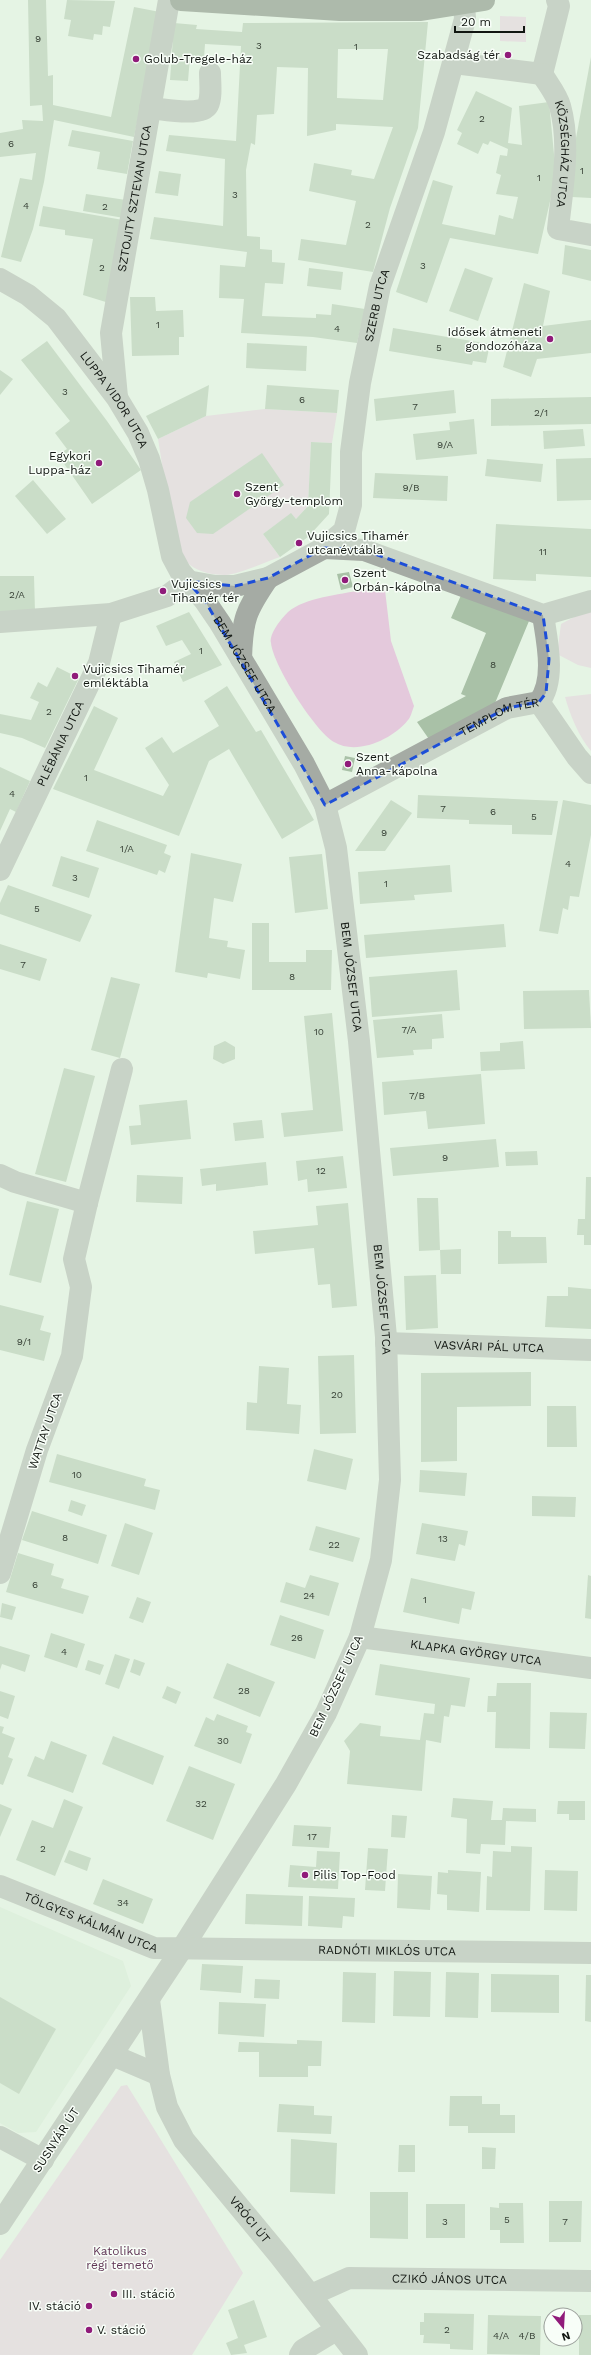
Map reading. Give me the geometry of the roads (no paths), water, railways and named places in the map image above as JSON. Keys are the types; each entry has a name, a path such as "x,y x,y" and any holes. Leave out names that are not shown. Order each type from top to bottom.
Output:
{"main road":[{"path":"181,0 340,10 421,10 474,2"}],"street":[{"name":"SZTOJITY SZTEVAN UTCA","path":"117,398 111,333 169,0"},
{"path":"454,63 542,74 559,6 557,0"},
{"name":"SZERB UTCA","path":"268,578 324,548 344,531 351,505 351,452 360,383 380,286 434,132 465,19 474,2"},
{"path":"150,108 182,111 203,110 208,106 209,101 210,73"},
{"name":"KÖZSÉGHÁZ UTCA","path":"542,74 560,105 565,128 565,157 558,229 591,235"},
{"name":"LUPPA VIDOR UTCA","path":"0,280 28,295 56,318 117,398 138,433 149,459 158,490 172,556 187,581"},
{"path":"324,548 364,550 543,615 591,601"},
{"path":"0,622 111,614 167,596 187,581 215,586 236,586 268,578"},
{"path":"241,659 242,628 251,602 268,578"},
{"name":"BEM JÓZSEF UTCA","path":"149,2000 286,1784 326,1713 360,1637 381,1560 390,1480 386,1343 356,1010 336,848 325,805 241,659 205,601 187,581"},
{"name":"PLÉBÁNIA UTCA","path":"0,870 99,663 111,614"},
{"name":"TEMPLOM TÉR","path":"325,805 507,708 538,702 546,693 548,659 543,615"},
{"path":"538,702 576,757 591,773"},
{"path":"0,1175 15,1182 87,1203 122,1069"},
{"name":"WATTAY UTCA","path":"0,1574 37,1450 72,1356 81,1287 74,1259 87,1203"},
{"name":"VASVÁRI PÁL UTCA","path":"386,1343 591,1350"},
{"name":"KLAPKA GYÖRGY UTCA","path":"360,1637 591,1668"},
{"name":"TÖLGYES KÁLMÁN UTCA","path":"0,1886 154,1948 183,1948"},
{"name":"RADNÓTI MIKLÓS UTCA","path":"183,1948 591,1953"},
{"name":"SUSNYÁR ÚT","path":"0,2224 149,2000"},
{"name":"VRÓCI ÚT","path":"149,2000 159,2075 168,2107 184,2140 311,2295 336,2330 357,2355"},
{"path":"112,2055 159,2075"},
{"path":"0,2137 43,2160"},
{"name":"CZIKÓ JÁNOS UTCA","path":"311,2295 349,2278 591,2281"},
{"path":"300,2355 303,2350 336,2330"}],"place":[{"name":"Szabadság tér","path":"508,55"},
{"name":"Golub-Tregele-ház","path":"136,59"},
{"name":"Idősek átmeneti gondozóháza","path":"550,339"},
{"name":"Egykori Luppa-ház","path":"99,463"},
{"name":"Szent György-templom","path":"237,494"},
{"name":"Vujicsics Tihamér utcanévtábla","path":"299,543"},
{"name":"Szent Orbán-kápolna","path":"345,580"},
{"name":"Vujicsics Tihamér tér","path":"163,591"},
{"name":"Vujicsics Tihamér emléktábla","path":"75,676"},
{"name":"Szent Anna-kápolna","path":"348,764"},
{"name":"Pilis Top-Food","path":"305,1875"},
{"name":"III. stáció","path":"114,2294"},
{"name":"IV. stáció","path":"89,2306"},
{"name":"V. stáció","path":"89,2330"}],"park label":[{"name":"Katolikus régi temető","path":"120,2258"}]}
